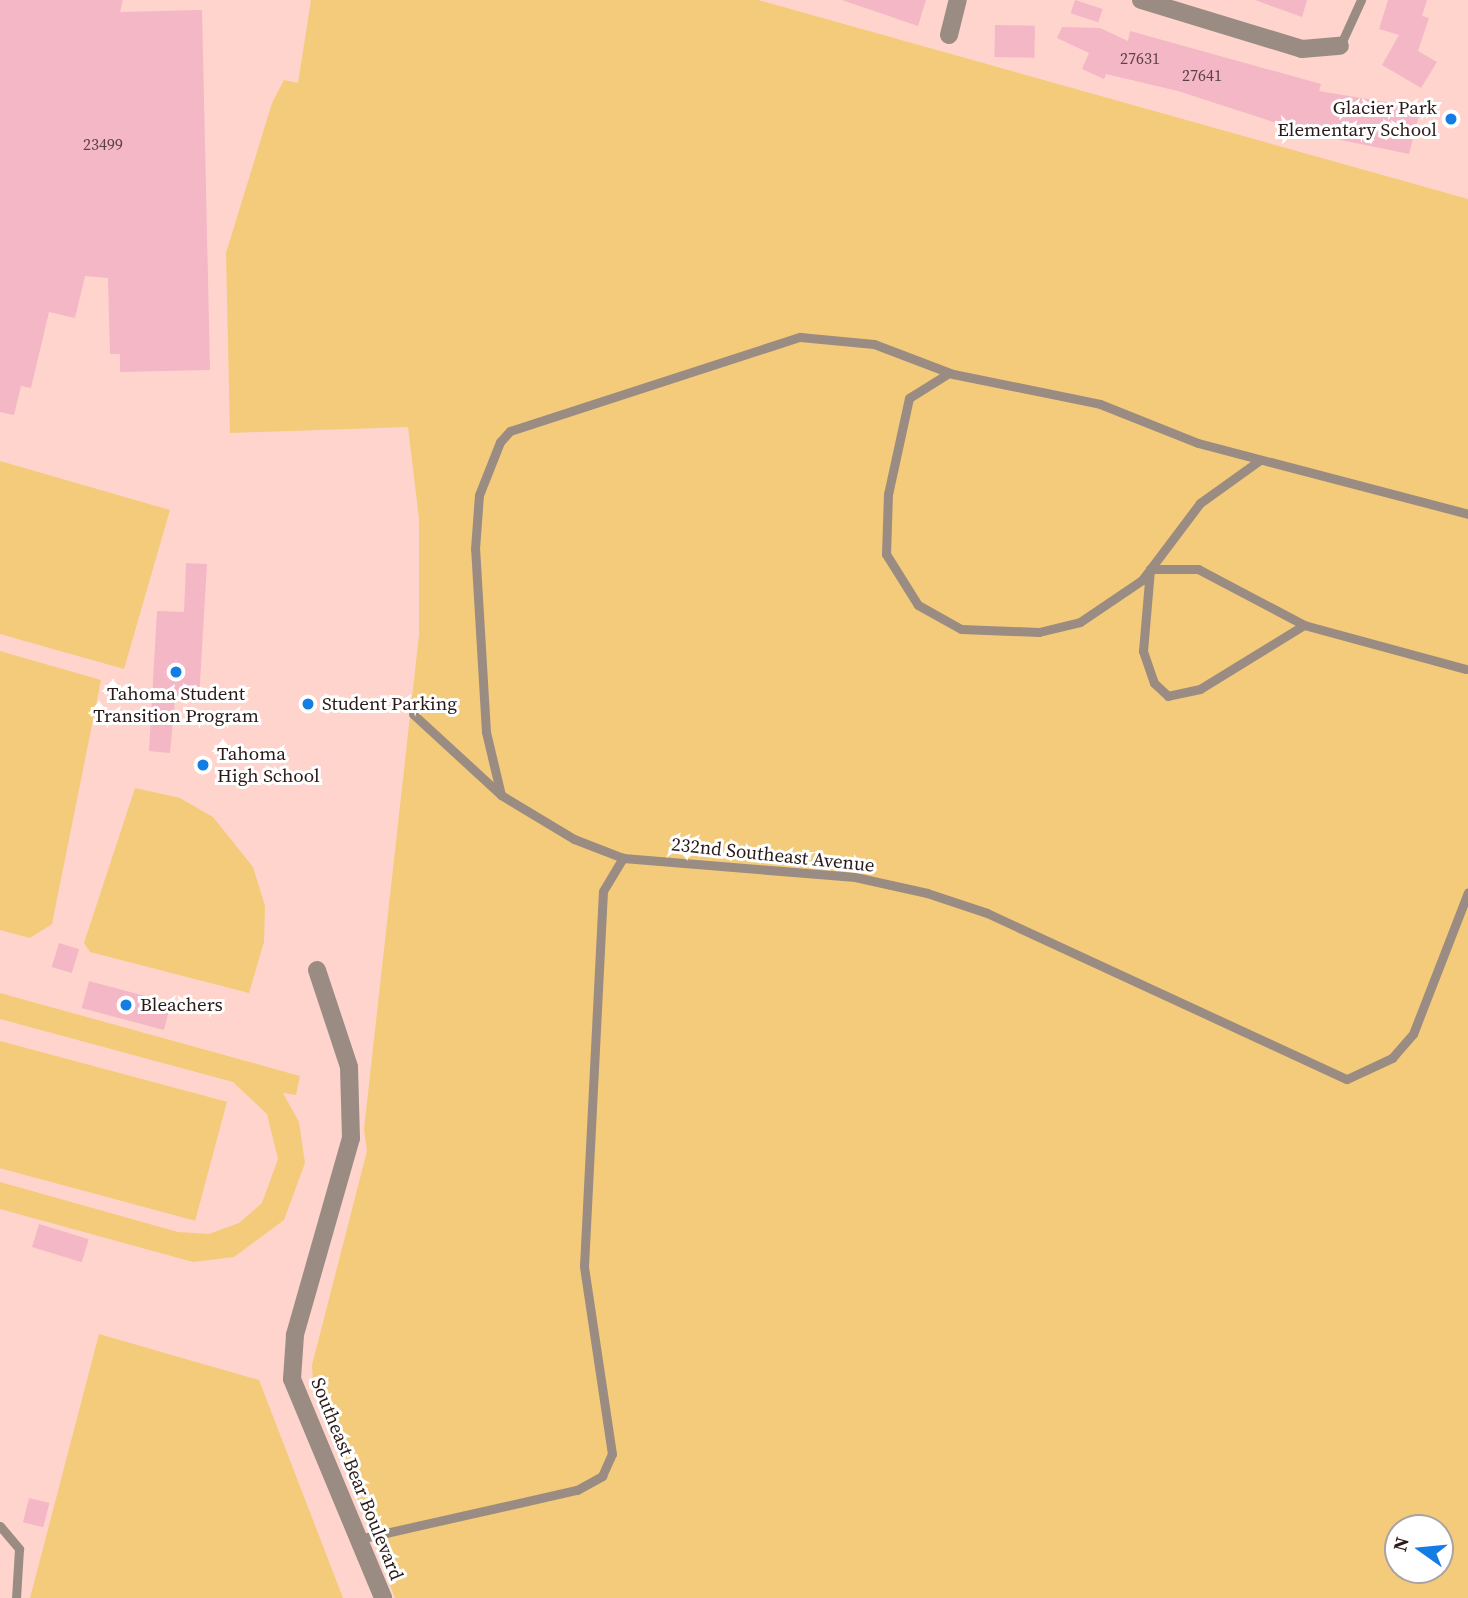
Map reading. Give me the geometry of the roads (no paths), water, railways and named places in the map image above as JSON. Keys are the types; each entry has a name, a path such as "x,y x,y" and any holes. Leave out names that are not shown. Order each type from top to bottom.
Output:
{"street":[{"path":"949,35 958,0"},
{"path":"1141,0 1183,8 1302,49 1340,46"},
{"name":"Southeast Bear Boulevard","path":"317,970 349,1067 351,1138 295,1335 292,1380 383,1598"}],"lane":[{"path":"1340,46 1361,0"},
{"path":"501,795 486,732 475,549 479,495 510,431 800,337 873,344 949,373 1100,404 1260,460 1468,514"},
{"path":"949,373 909,398 888,494 886,554 918,605 961,629 1064,630 1114,601 1150,569 1200,503 1260,460"},
{"path":"1150,569 1143,652 1154,683 1168,696 1200,689 1304,625"},
{"path":"1150,569 1198,569 1304,625 1467,668"},
{"name":"232nd Southeast Avenue","path":"413,714 501,795 574,839 623,858 855,877 927,893 987,914 1347,1079 1392,1058 1413,1034 1468,891"},
{"path":"359,1539 577,1490 602,1476 611,1454 584,1266 603,891 623,858"},
{"path":"0,1526 19,1549 16,1598"}],"place":[{"name":"Glacier Park Elementary School","path":"1451,119"},
{"name":"Tahoma Student Transition Program","path":"176,672"},
{"name":"Student Parking","path":"308,704"},
{"name":"Tahoma High School","path":"203,765"},
{"name":"Bleachers","path":"126,1005"}]}
